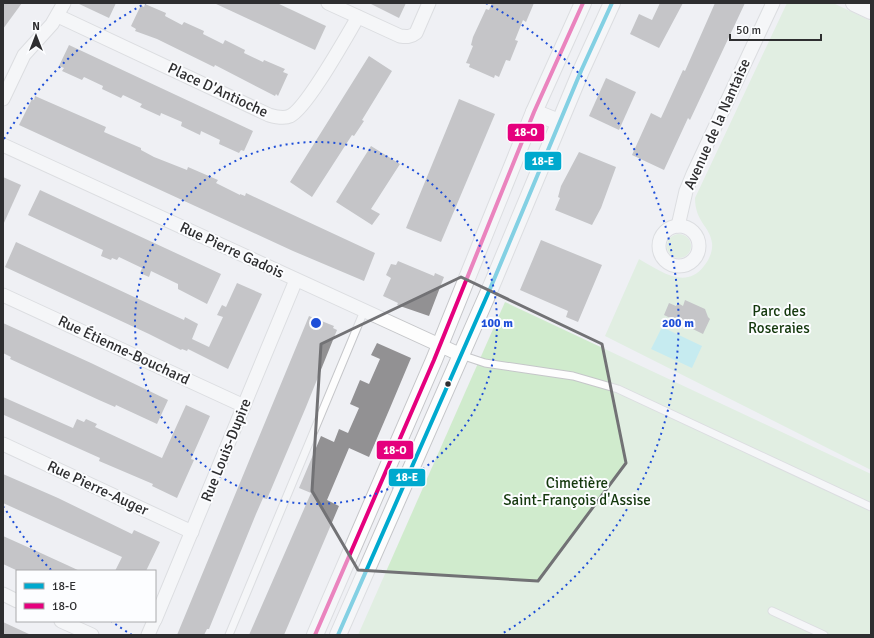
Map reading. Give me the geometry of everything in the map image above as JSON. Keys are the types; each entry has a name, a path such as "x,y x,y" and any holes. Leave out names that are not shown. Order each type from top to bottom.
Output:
{"street":[{"path":"3,99 24,56 58,16 64,3"},
{"path":"328,3 400,36 412,36 419,28 429,3"},
{"path":"315,635 439,346 534,112 583,3"},
{"path":"338,635 612,3"},
{"name":"Avenue de la Nantaise","path":"678,226 686,191 693,174 773,3"},
{"path":"854,3 871,11"},
{"name":"Place D'Antioche","path":"58,16 269,115 279,118 288,117 303,106 358,17"},
{"path":"534,112 560,122"},
{"name":"Rue Pierre Gadois","path":"3,145 460,355"},
{"name":"Rue Louis-Dupire","path":"156,618 296,280"},
{"name":"Rue Étienne-Bouchard","path":"3,295 244,406"},
{"name":"Rue Pierre-Auger","path":"3,444 192,532"},
{"path":"381,482 400,491"},
{"path":"3,594 16,600"},
{"path":"63,622 92,635"},
{"name":"Rue Louis-Dupire","path":"148,635 154,622"}],"lane":[{"path":"229,635 364,311"},
{"path":"460,355 485,363 574,376 618,389 871,507"},
{"path":"772,611 824,635"}],"highlighted area":[{"path":"461,277 602,344 626,463 538,581 358,570 312,491 321,344"}],"green space":[{"name":"Parc des Roseraies","path":"787,3 833,3 871,21 871,470 605,336 639,259 663,273 680,278 689,277 697,273 708,261 712,246 711,237 697,213 695,198"},
{"path":"679,234 687,238 691,246 687,254 679,258 671,254 667,246 671,238"},
{"name":"Cimetière Saint-François d'Assise","path":"505,302 871,474 871,635 358,635"}],"water":[{"path":"662,327 702,346 692,368 651,349"}],"building":[{"path":"3,3 22,3 3,29"},
{"path":"77,3 116,3 109,18"},
{"path":"214,3 277,3 326,26 315,50"},
{"path":"369,3 406,3 399,18"},
{"path":"492,3 534,3 526,22 523,20 515,40 518,41 510,61 506,60 499,77 495,75 494,78 469,67 470,64 466,63 473,46 471,45 473,37 486,9 489,10"},
{"path":"660,3 683,3 659,48 630,34 639,14 652,20"},
{"path":"715,3 745,3 690,120 688,118 664,170 632,155 651,113 661,118 683,70 685,71"},
{"path":"145,4 166,13 165,16 182,25 184,22 204,31 203,34 223,44 225,40 245,50 244,53 263,62 264,60 285,69 283,72 288,74 278,96 276,94 275,96 215,65 214,67 157,39 135,31 136,29 131,26 141,5 144,7"},
{"path":"69,45 253,131 244,151 241,150 239,153 219,144 220,140 201,131 200,135 181,126 182,122 161,113 160,116 140,107 142,104 123,95 121,98 102,89 103,86 84,77 82,80 62,71 64,68 59,66"},
{"path":"369,56 392,71 362,120 364,121 354,136 352,135 312,197 290,182"},
{"path":"606,78 636,92 619,130 589,116"},
{"path":"35,96 106,127 104,132 141,148 141,150 154,157 187,170 188,167 218,180 216,183 240,195 245,196 246,193 375,253 364,281 293,251 19,125"},
{"path":"459,99 495,114 441,242 406,228"},
{"path":"371,146 400,164 371,209 380,214 372,225 336,202"},
{"path":"579,152 616,167 601,208 592,225 555,210 560,198 558,197 561,186"},
{"path":"3,177 21,185 3,225"},
{"path":"40,190 221,274 207,304 178,289 178,284 151,271 149,277 140,273 142,268 119,257 117,260 112,258 111,260 101,256 103,250 28,215"},
{"path":"541,240 602,265 578,322 566,317 568,311 520,290"},
{"path":"16,242 184,320 185,317 198,324 192,339 209,347 223,317 217,315 222,305 226,307 237,283 262,294 228,369 188,349 187,351 181,350 5,267"},
{"path":"398,261 434,276 435,273 444,277 429,316 397,305 398,303 383,296 391,278 386,275 391,264 396,265"},
{"path":"685,300 705,309 710,319 703,334 664,315 669,303 676,306 678,303 683,306"},
{"path":"309,316 334,326 333,328 337,330 306,407 267,499 263,498 256,514 209,629 207,629 204,635 177,635"},
{"path":"3,323 168,400 157,424 116,405 115,407 99,400 10,359 11,357 3,353"},
{"path":"377,343 411,358 369,457 349,448 327,500 339,506 284,635 249,635 311,493 299,488 321,436 334,442 339,429 348,433 359,408 350,404 360,380 369,384 380,359 371,355"},
{"path":"3,397 73,428 77,419 84,422 86,419 97,424 95,427 162,458 186,405 210,416 191,459 194,460 177,498 152,486 153,484 99,461 100,458 4,415"},
{"path":"3,474 58,498 132,534 134,530 160,542 146,570 116,570 122,557 3,503"},
{"path":"3,536 78,570 16,570 3,564"},
{"path":"3,622 31,635 3,635"}],"transit line":[{"name":"18-O","path":"315,635 434,360 534,112 583,3"},
{"name":"18-E","path":"338,635 490,289 581,71 612,3"}]}
